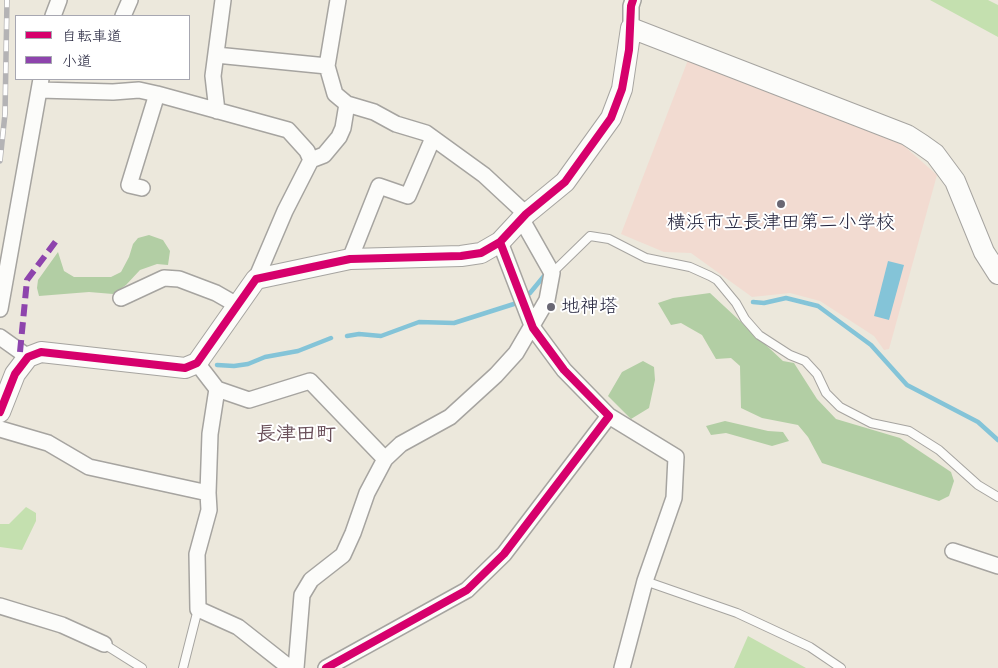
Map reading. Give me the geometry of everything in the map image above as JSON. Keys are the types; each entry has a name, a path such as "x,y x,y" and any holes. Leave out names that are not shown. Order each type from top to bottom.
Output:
{"street":[{"path":"53,15 59,0"},
{"path":"123,15 130,0"},
{"path":"217,111 213,76 223,0"},
{"path":"296,668 302,595 312,580 343,555 367,493 385,459 401,444 415,438 456,412 496,376 516,353 533,328 548,300 552,273 524,217 484,175 433,138 347,104 335,94 330,84 327,66 338,0"},
{"path":"256,279 350,259 461,256 480,253 500,242 524,217 565,182 611,118 622,90 633,0"},
{"path":"631,28 887,127 921,144 935,154 955,181 984,252 998,274"},
{"path":"216,56 327,66"},
{"path":"0,309 40,84 123,85 288,130 307,151 311,160"},
{"path":"142,188 129,185 156,94"},
{"path":"0,412 15,374 28,357 41,352 185,368 197,363 256,279 285,211 311,160 324,155 340,137 344,128 347,104"},
{"path":"350,259 379,186 408,196 433,138"},
{"path":"500,242 533,328 564,370 609,416 676,457 674,498 645,581 622,668"},
{"path":"121,298 164,278 179,279 216,293 237,305"},
{"path":"0,337 28,357"},
{"path":"197,363 217,389 249,400 310,381 385,459"},
{"path":"217,389 210,434 209,510 198,554 198,609 238,627 290,668"},
{"path":"326,668 467,590 504,554 609,416"},
{"path":"0,429 48,443 89,467 208,493"},
{"path":"953,551 998,566"},
{"path":"0,606 62,625 104,644"}],"lane":[{"path":"552,273 590,236 609,239 646,258 690,267 710,276 717,280 759,335 790,355 806,361 816,374 826,393 840,407 871,423 910,431 939,450 978,485 998,497"},
{"path":"645,581 737,613 810,647 841,668"},
{"path":"183,668 198,609"},
{"path":"104,644 142,668"}],"shaded area":[{"name":"横浜市立長津田第二小学校","path":"688,60 903,145 937,175 889,349 884,350 874,336 820,301 790,293 752,297 691,253 664,252 621,234"}],"green space":[{"path":"930,0 988,0 998,5 998,37"},
{"path":"149,235 163,240 170,251 168,265 157,264 140,270 126,285 113,294 89,292 39,296 38,280 58,252 64,271 74,277 111,277 121,272 133,244 138,238"},
{"path":"710,293 783,361 794,363 817,399 836,419 900,438 951,472 954,481 949,496 939,501 822,463 808,437 798,425 762,418 741,408 740,366 731,358 716,359 702,335 681,323 671,325 658,303 673,298"},
{"path":"643,361 654,367 655,380 649,408 631,419 608,396 622,372"},
{"path":"725,421 768,431 783,432 789,441 772,446 726,433 711,435 706,426"},
{"path":"26,507 36,513 36,521 22,550 0,547 0,524 9,524"},
{"path":"748,636 806,668 734,668"}],"water":[{"path":"888,261 904,265 889,320 874,316"}],"waterway":[{"path":"530,293 544,276"},
{"path":"753,302 764,303 786,298 818,306 871,345 907,385 978,422 998,440"},
{"path":"347,336 359,334 381,336 419,322 454,323 517,303"},
{"path":"217,365 234,366 248,364 265,357 298,351 331,338"}],"railway":[{"path":"0,161 5,114 7,0"}],"marked path":[{"path":"20,352 27,280 59,237"}],"cycle path":[{"path":"0,412 15,374 28,357 41,352 185,368 197,363 256,279 350,259 461,256 481,253 500,242 526,214 565,182 611,118 622,89 629,50 631,6 633,0"},
{"path":"326,668 467,590 504,554 609,416 564,370 533,328 500,242"}],"place":[{"name":"横浜市立長津田第二小学校","path":"781,204"},
{"name":"地神塔","path":"551,307"}],"district":[{"name":"長津田町","path":"296,434"}]}
